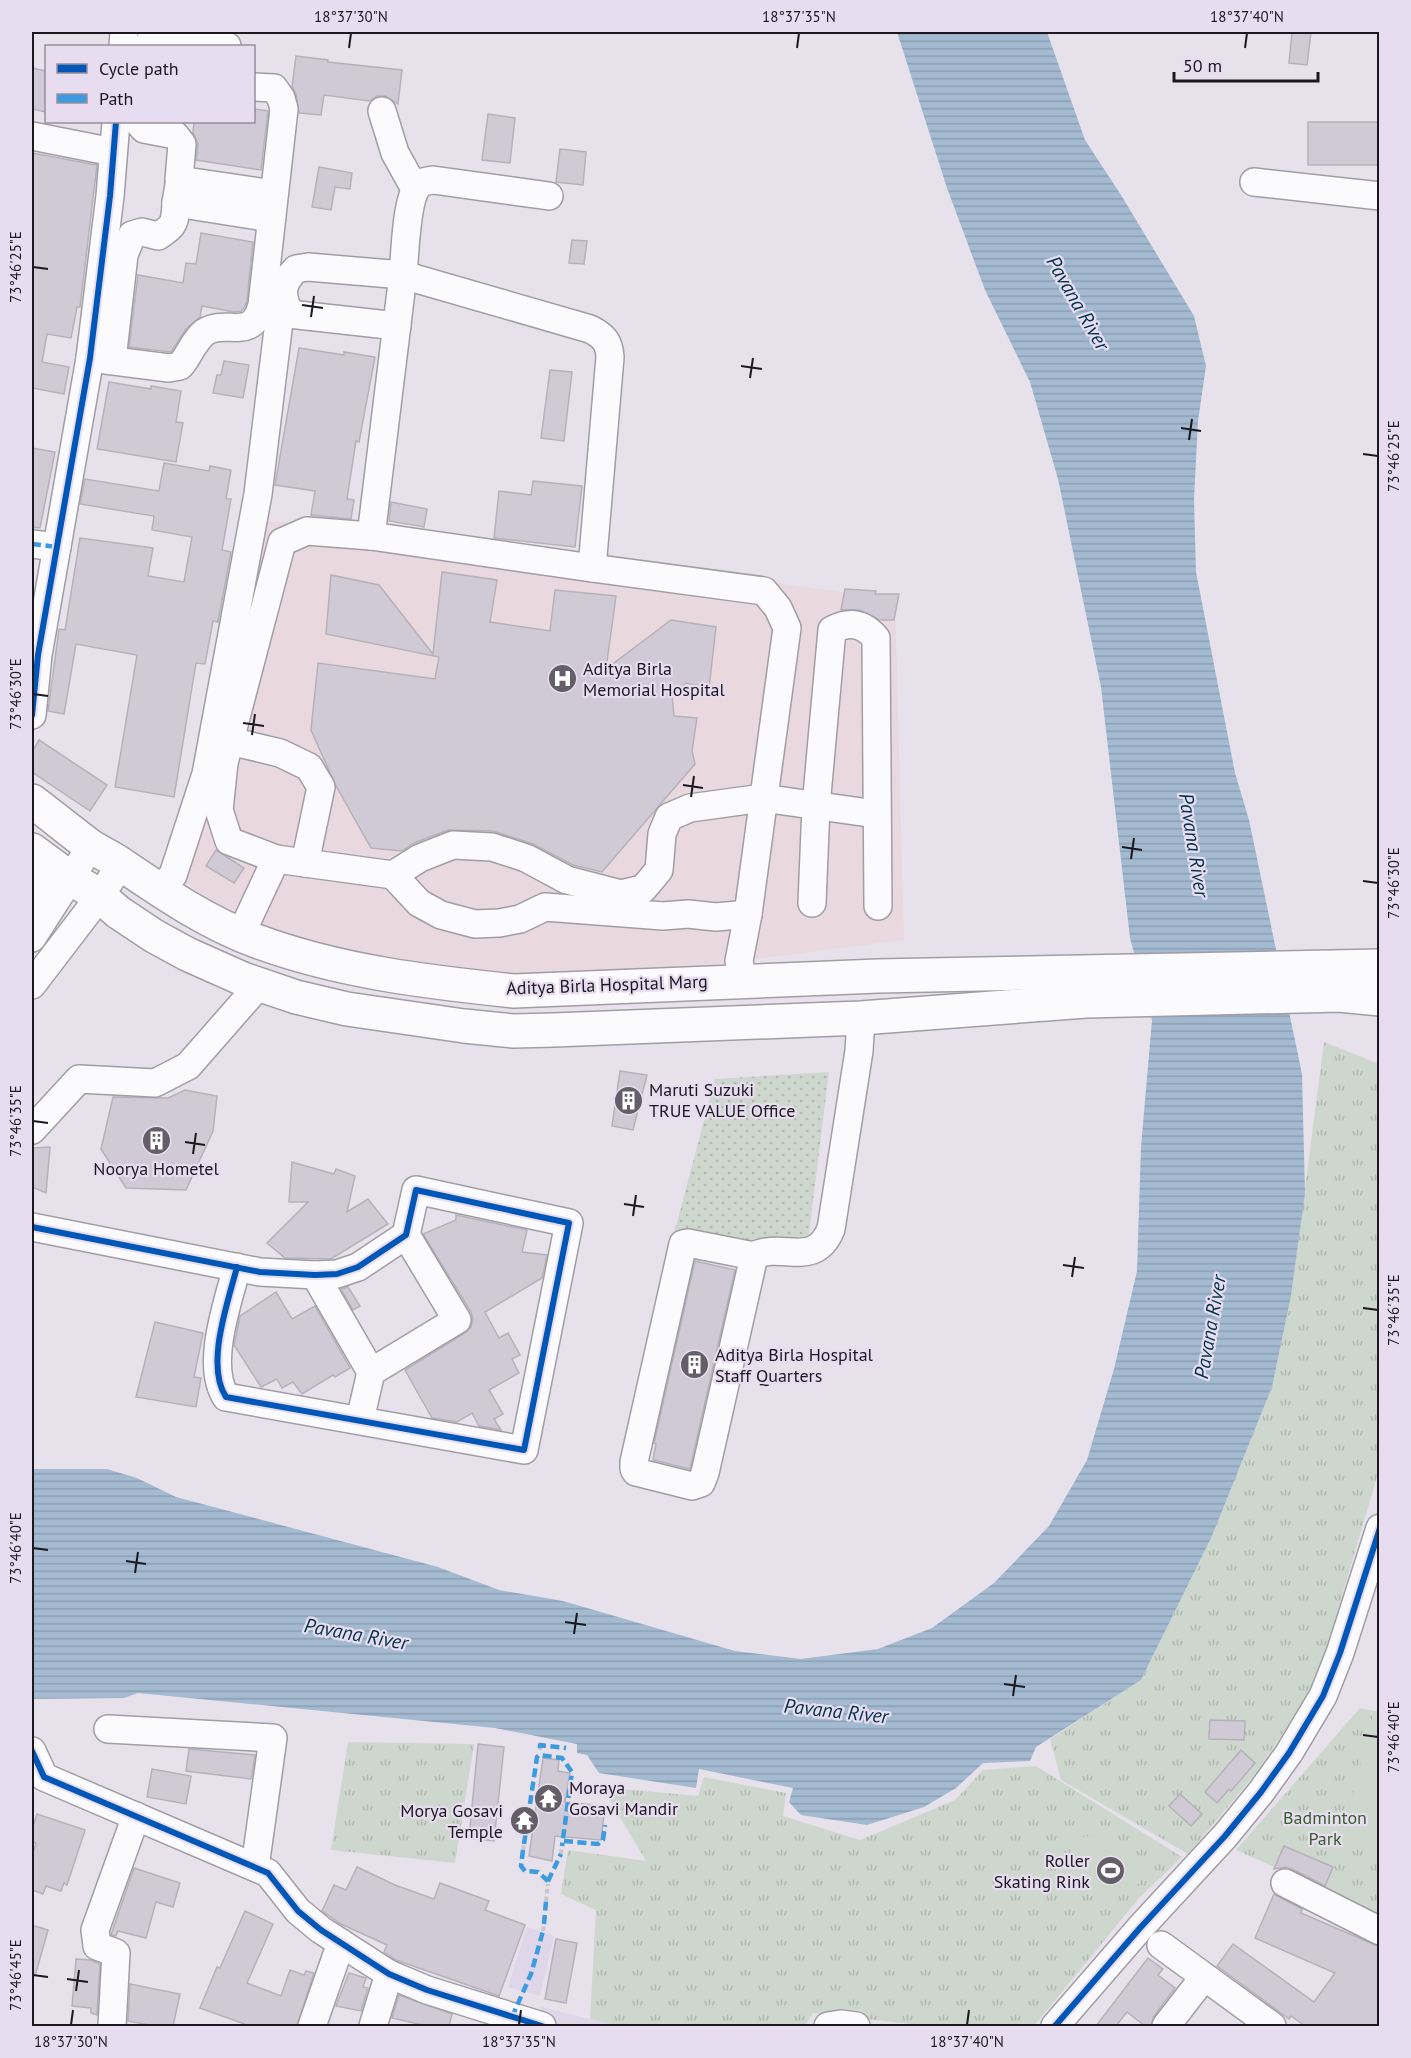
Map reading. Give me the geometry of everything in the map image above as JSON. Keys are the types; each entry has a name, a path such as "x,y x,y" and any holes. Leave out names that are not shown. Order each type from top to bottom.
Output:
{"main road":[{"name":"Aditya Birla Hospital Marg","path":"32,801 91,846 205,918 307,958 354,970 514,991 744,980 1053,988 1339,981"},
{"name":"Aditya Birla Hospital Marg","path":"32,851 100,896 118,912 154,936 196,958 260,985 296,997 347,1009 465,1026 513,1031 861,1018 1053,988"},
{"path":"1339,981 1380,966"},
{"path":"1339,981 1380,999"}],"street":[{"path":"149,45 150,41 156,37 219,45"},
{"path":"101,359 169,368 180,366 204,333 211,329 251,325 259,316 284,108 274,88 255,87"},
{"path":"382,111 395,153 415,189"},
{"path":"101,359 116,123"},
{"path":"32,715 44,546 101,359 124,255 132,235 142,232 158,236 175,223 182,144 175,135 144,129 139,123"},
{"path":"32,136 113,152"},
{"path":"371,536 411,202 415,189 422,181 433,180 549,196"},
{"path":"1254,182 1380,196"},
{"path":"178,192 273,206"},
{"path":"290,314 284,300 283,287 297,269 308,267 403,275 601,334 609,344 610,357 592,568"},
{"path":"159,890 173,875 206,774 258,494 280,313 397,326"},
{"path":"744,980 739,961 748,914 787,628 778,608 764,591 371,536 307,531 282,542 224,763 219,810 229,841 276,859 393,875 419,903 441,915 475,924 520,919 544,907 663,916 688,914 716,917 748,914"},
{"path":"812,903 816,806 832,630 843,624 856,624 869,630 876,638 878,906"},
{"path":"230,741 280,753 309,767 321,787 305,863"},
{"path":"393,875 420,858 453,845 492,847 526,858 567,880 621,894 644,889 659,870 662,834 669,817 690,808 763,798 876,814"},
{"path":"32,938 91,846"},
{"path":"32,851 42,879 40,900 32,929"},
{"path":"241,934 276,859"},
{"path":"32,985 100,896 121,864"},
{"path":"32,1130 79,1079 155,1083 188,1066 260,985"},
{"path":"754,1256 704,1479 699,1485 692,1486 636,1472 634,1462 683,1244 688,1243 754,1256 761,1252 815,1250 827,1239 832,1222 859,1052 861,1018"},
{"path":"237,1267 222,1324 218,1360 219,1383 226,1397 524,1450 569,1223 416,1190 406,1235 457,1320 371,1372"},
{"path":"32,1227 260,1272 315,1275 337,1274 358,1267 406,1235"},
{"path":"315,1275 371,1372 360,1420"},
{"path":"1055,2026 1140,1928 1226,1836 1289,1752 1323,1696 1340,1653 1380,1528"},
{"path":"108,1729 273,1738 255,1867"},
{"path":"32,1751 38,1777 268,1873 298,1911 321,1930 389,1974 427,1990 542,2026"},
{"path":"112,2026 116,1953 97,1946 95,1930 136,1816"},
{"path":"1285,1883 1380,1931"},
{"path":"312,2026 341,1943"},
{"path":"1161,1945 1272,2026"},
{"path":"373,2026 389,1974"},
{"path":"1166,2026 1204,1977"},
{"path":"828,2026 841,2024 856,2026"}],"path":[{"path":"523,1850 524,1844"},
{"path":"561,1854 562,1846"},
{"path":"546,1901 548,1884"},
{"path":"543,1931 544,1924"}],"shaded area":[{"name":"Aditya Birla Memorial Hospital","path":"245,521 385,526 895,600 904,940 708,965 545,975 438,967 288,939 227,912 180,878"},
{"path":"527,1927 554,1936 540,1996 508,1987"},
{"path":"541,2007 618,2026 538,2025"}],"green space":[{"path":"1324,1042 1379,1064 1379,1470 1316,1684 1257,1772 1188,1854 1061,1780 1050,1739 1141,1680 1212,1536 1272,1387 1291,1296"},
{"path":"829,1072 806,1257 671,1245 715,1079"},
{"name":"Badminton Park","path":"1360,1708 1379,1712 1379,1914 1236,1850"},
{"path":"1374,1711 1380,1712 1379,1853 1340,1844"},
{"path":"348,1742 474,1744 455,1863 331,1850"},
{"path":"1036,1766 1182,1857 1140,1897 1034,2026 928,2026 813,2013 805,2026 618,2026 590,2019 596,1910 561,1894 568,1850 646,1861 602,1787 698,1796 704,1777 786,1793 783,1816 860,1840 955,1800 983,1770"},
{"name":"Roller Skating Rink","path":"1089,1836 1118,1842 1133,1851 1142,1867 1143,1878 1132,1891 1122,1894 1104,1892 1081,1875 1072,1861 1071,1852 1077,1839"}],"water":[{"name":"Pavana River","path":"897,32 1047,32 1085,140 1194,316 1206,366 1198,421 1194,500 1196,572 1235,773 1249,820 1302,1074 1305,1193 1291,1296 1272,1387 1212,1536 1141,1680 1036,1747 1030,1761 983,1763 956,1788 924,1807 867,1825 801,1815 789,1802 793,1788 699,1769 696,1788 599,1773 587,1755 577,1753 577,1744 495,1728 138,1693 124,1698 32,1699 32,1469 107,1469 137,1478 176,1497 438,1567 499,1590 563,1601 735,1651 801,1659 878,1649 932,1628 994,1583 1049,1526 1087,1460 1114,1369 1137,1271 1141,1147 1152,1020 1130,938 1101,687 1058,479 1030,382 985,290 947,188"}],"building":[{"path":"1292,32 1311,32 1307,65 1289,63"},
{"path":"296,56 402,70 398,104 385,96 377,96 370,101 324,95 321,115 299,113 296,94 292,87"},
{"path":"32,68 45,71 45,112 32,109"},
{"path":"255,109 268,111 261,170 196,160 198,144 193,132 194,123 255,123"},
{"path":"488,114 515,118 510,163 482,160"},
{"path":"1308,122 1380,122 1380,165 1308,165"},
{"path":"560,149 586,152 583,185 556,182"},
{"path":"32,153 97,165 80,307 77,307 71,338 47,334 42,362 69,367 64,394 32,388"},
{"path":"319,167 352,173 350,189 335,187 331,210 312,207"},
{"path":"201,233 253,242 247,301 244,308 234,312 202,306 200,317 186,329 171,352 129,347 138,275 183,283 186,263 196,264"},
{"path":"572,240 587,241 584,264 569,263"},
{"path":"299,348 375,357 359,442 356,441 347,499 354,500 351,519 311,515 315,491 275,485"},
{"path":"224,361 249,365 243,398 213,393 217,375 221,375"},
{"path":"550,370 572,372 564,441 541,438"},
{"path":"109,382 181,391 176,422 183,423 176,462 97,449"},
{"path":"32,448 55,452 40,528 32,527"},
{"path":"164,463 209,471 210,466 231,470 226,499 231,499 222,550 231,552 218,622 213,621 205,664 196,663 174,797 115,787 137,655 76,644 64,714 48,711 59,629 65,630 80,538 153,548 148,576 184,582 192,537 152,530 154,516 80,504 85,479 159,491"},
{"path":"533,481 582,486 575,547 494,538 499,491 531,495"},
{"path":"391,502 427,509 424,527 389,521"},
{"path":"442,572 497,580 490,622 550,631 555,590 616,596 606,669 671,620 716,627 709,688 686,683 672,696 674,716 697,718 692,751 695,764 602,872 573,865 533,844 493,831 448,830 414,843 402,851 371,848 335,784 311,730 318,663 435,679 439,657 326,634 331,575 379,585 433,654"},
{"path":"845,589 876,591 875,594 899,594 894,620 879,620 860,610 841,610"},
{"path":"39,740 107,785 90,811 32,772 32,752"},
{"path":"216,850 244,868 234,883 206,866"},
{"name":"Maruti Suzuki TRUE VALUE Office","path":"620,1071 647,1075 633,1130 612,1126"},
{"name":"Noorya Hometel","path":"185,1090 217,1096 213,1131 186,1190 126,1188 101,1149 113,1097 168,1098"},
{"path":"50,1147 46,1193 32,1187 32,1148"},
{"path":"292,1162 334,1174 336,1169 355,1176 347,1212 368,1199 388,1224 331,1259 285,1258 267,1243 308,1202 289,1202"},
{"path":"456,1215 527,1230 522,1252 547,1255 542,1278 485,1312 499,1338 508,1333 520,1355 512,1359 519,1373 489,1390 503,1414 494,1419 501,1430 479,1426 472,1413 457,1422 432,1418 405,1370 471,1327 473,1319 471,1312 423,1234 456,1220"},
{"name":"Aditya Birla Hospital Staff Quarters","path":"695,1261 735,1270 690,1469 653,1460 656,1444 654,1443"},
{"path":"348,1287 360,1306 353,1310 341,1289"},
{"path":"276,1292 292,1319 315,1306 350,1368 335,1377 333,1375 302,1394 293,1382 282,1388 277,1379 261,1387 234,1345 240,1316"},
{"path":"155,1322 203,1333 194,1377 201,1378 196,1407 136,1397"},
{"path":"1210,1720 1245,1721 1244,1740 1209,1739"},
{"path":"478,1744 504,1747 494,1841 469,1838"},
{"path":"189,1749 255,1755 251,1779 186,1771"},
{"path":"1241,1750 1255,1763 1231,1791 1229,1789 1217,1803 1205,1792"},
{"path":"543,1758 559,1760 558,1771 570,1773 565,1802 605,1806 601,1840 555,1836 552,1861 529,1856"},
{"path":"152,1769 191,1776 186,1804 147,1797"},
{"path":"1180,1794 1202,1814 1191,1826 1169,1806"},
{"path":"37,1814 85,1830 67,1885 64,1883 61,1891 46,1886 43,1894 32,1890 32,1855 36,1843 32,1842 32,1829"},
{"path":"1284,1846 1333,1867 1325,1886 1292,1869 1285,1867 1274,1869"},
{"path":"357,1867 395,1885 434,1899 440,1883 489,1901 485,1910 525,1925 499,1996 396,1960 384,1952 387,1945 341,1924 322,1911 334,1885 346,1890"},
{"path":"134,1868 180,1883 173,1907 156,1902 146,1938 118,1931 116,1936 111,1935"},
{"path":"1274,1894 1302,1909 1301,1913 1380,1947 1380,2026 1305,2026 1291,2016 1289,2019 1217,1966 1233,1944 1314,2002 1335,1973 1255,1938"},
{"path":"245,1911 273,1924 247,1983 281,1996 290,1970 304,1975 306,1971 314,1973 297,2026 250,2026 200,2008 217,1967 220,1968"},
{"path":"32,1925 48,1930 36,1973 32,1973"},
{"path":"556,1939 577,1943 566,2003 545,1999"},
{"path":"1148,1958 1163,1969 1158,1975 1175,1988 1154,2016 1151,2026 1145,2026 1127,2012 1116,2026 1096,2026"},
{"path":"76,1959 91,1960 100,1964 97,2015 91,2013 91,2008 72,2006"},
{"path":"349,1973 366,1978 363,1987 368,1988 361,2011 336,2006"},
{"path":"130,1984 180,1994 173,2026 154,2026 128,2021"},
{"path":"399,1995 452,2014 449,2026 427,2026 392,2018"}],"marked path":[{"path":"32,544 57,547"},
{"path":"540,1748 540,1745 566,1748"},
{"path":"524,1844 539,1755 562,1758 572,1772 562,1846"},
{"path":"564,1841 598,1844 603,1840 605,1825"},
{"path":"523,1850 521,1866 525,1871 538,1872 548,1881 548,1884"},
{"path":"548,1881 561,1854"},
{"path":"544,1924 546,1901"},
{"path":"512,2017 531,1974 543,1931"}],"cycle path":[{"path":"32,715 38,655 90,358 110,196 116,123"},
{"path":"32,1227 260,1272 315,1275 337,1274 358,1267 406,1235 416,1190 569,1223 524,1450 226,1397 220,1384 218,1351 224,1315 229,1298 233,1281 237,1267"},
{"path":"1055,2026 1140,1928 1225,1836 1289,1753 1323,1696 1340,1653 1380,1528"},
{"path":"32,1751 44,1777 268,1873 298,1911 321,1930 389,1974 427,1990 542,2026"}],"place":[{"name":"Aditya Birla Memorial Hospital","path":"562,679"},
{"name":"Maruti Suzuki TRUE VALUE Office","path":"628,1100"},
{"name":"Noorya Hometel","path":"156,1140"},
{"name":"Aditya Birla Hospital Staff Quarters","path":"694,1365"},
{"name":"Moraya Gosavi Mandir","path":"548,1798"},
{"name":"Morya Gosavi Temple","path":"524,1821"},
{"name":"Roller Skating Rink","path":"1111,1871"}]}
